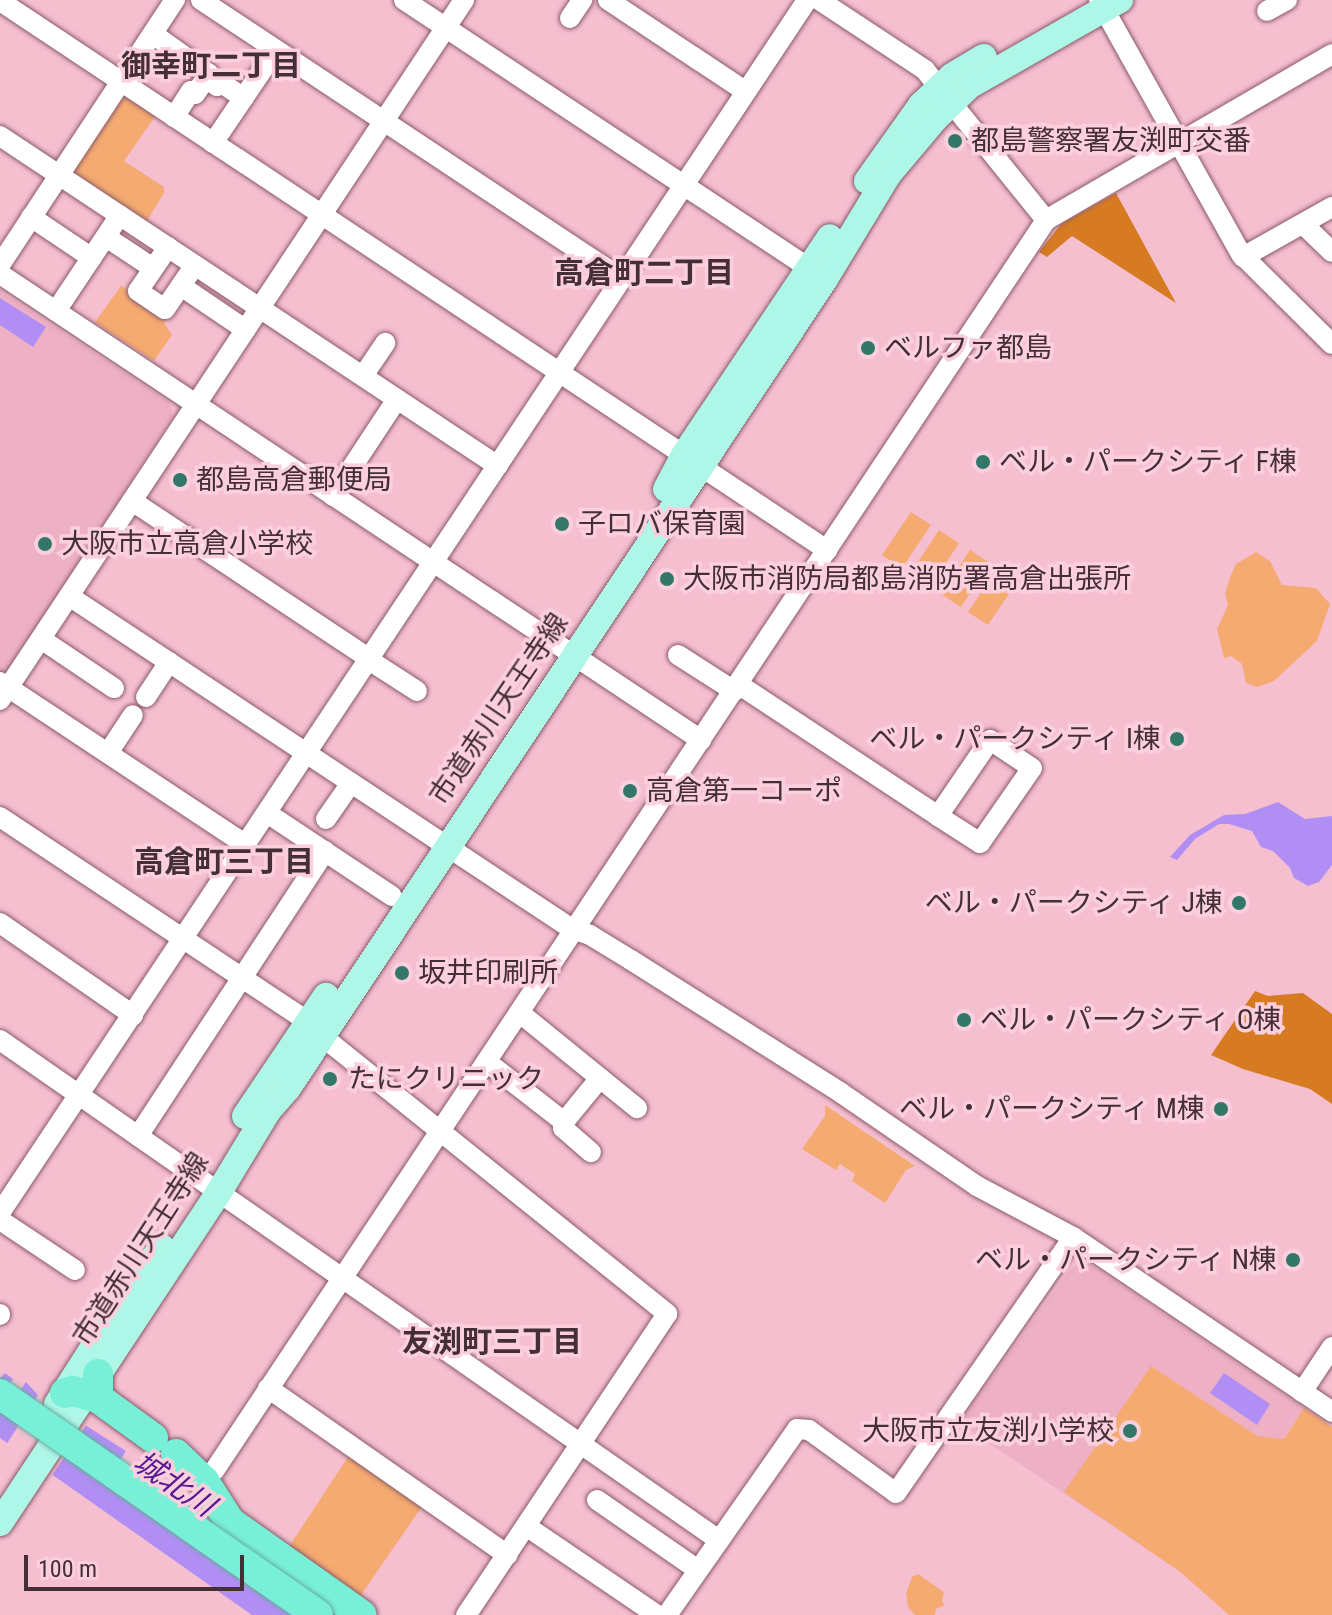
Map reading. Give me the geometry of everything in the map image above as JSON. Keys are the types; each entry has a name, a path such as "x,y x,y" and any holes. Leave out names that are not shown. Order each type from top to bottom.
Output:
{"highway":[{"path":"85,1392 165,1446 204,1481 230,1522 362,1615"},
{"path":"0,1394 318,1615"},
{"path":"0,1416 286,1615"}],"main road":[{"name":"市道赤川天王寺線","path":"315,1029 817,273 905,123 946,93 968,66 1101,2"},
{"name":"市道赤川天王寺線","path":"85,1392 135,1282 288,1088 315,1029 392,896 439,842"},
{"name":"市道赤川天王寺線","path":"0,1491 22,1473 85,1392 212,1187"},
{"name":"市道赤川天王寺線","path":"0,1523 22,1473"}],"street":[{"path":"0,265 175,0"},
{"path":"201,0 622,279"},
{"path":"404,0 817,273"},
{"path":"246,845 108,753 3,690 41,639 464,0"},
{"path":"570,18 582,0"},
{"path":"608,0 745,91"},
{"path":"75,1270 1,1209 80,1096 807,0"},
{"path":"819,0 925,70 1046,220"},
{"path":"1267,11 1287,0"},
{"path":"0,1 827,550"},
{"path":"1101,2 1243,257 1332,344"},
{"path":"153,34 209,74 195,94 191,91 174,117"},
{"path":"213,143 276,50"},
{"path":"214,1471 1046,220 1332,54"},
{"path":"206,79 217,86 223,84 244,98"},
{"path":"0,136 498,466"},
{"path":"1243,257 1332,207"},
{"path":"56,311 120,215"},
{"path":"31,217 92,258"},
{"path":"1303,224 1332,252"},
{"path":"106,237 153,268"},
{"path":"168,247 138,291 165,309 195,265"},
{"path":"0,274 701,740"},
{"path":"181,286 246,330"},
{"path":"363,376 385,343"},
{"path":"333,496 397,399"},
{"path":"132,501 417,691"},
{"path":"69,596 574,931 590,935 841,1093 977,1186 1073,1237 1332,1412"},
{"path":"41,639 114,688"},
{"path":"678,655 736,687 980,843 1032,768 990,740 938,816"},
{"path":"146,697 169,662"},
{"path":"108,753 133,715"},
{"path":"326,819 351,783"},
{"path":"267,813 392,896"},
{"path":"0,817 315,1029 666,1312 667,1320 466,1615"},
{"path":"138,1136 325,851"},
{"path":"0,923 133,1015"},
{"path":"520,1013 637,1108"},
{"path":"0,1040 719,1540"},
{"path":"487,1062 564,1122"},
{"path":"591,1152 563,1128 564,1122 600,1078"},
{"path":"667,1615 791,1435 801,1428 896,1493 1073,1237"},
{"path":"1302,1392 1332,1347"},
{"path":"268,1388 507,1555"},
{"path":"597,1500 698,1570"},
{"path":"526,1526 657,1615"}],"shaded area":[{"path":"128,97 156,115 124,161 164,187 164,193 145,224 76,178 74,170 120,100"},
{"path":"1116,193 1176,303 1072,236 1047,257 1039,252 1061,224"},
{"path":"121,286 168,317 164,323 172,335 154,361 95,322"},
{"name":"大阪市立高倉小学校","path":"0,291 169,402 173,416 4,676 0,673"},
{"path":"0,298 46,327 33,347 0,325"},
{"path":"911,512 931,525 902,568 882,555"},
{"path":"939,530 959,543 930,587 910,574"},
{"path":"970,550 990,563 961,607 941,594"},
{"path":"1256,552 1270,561 1282,585 1316,588 1330,604 1317,641 1274,681 1257,687 1246,683 1242,664 1231,656 1224,658 1217,629 1228,605 1225,594 1236,564"},
{"path":"997,569 1017,582 988,625 968,612"},
{"path":"1278,802 1305,819 1332,816 1332,865 1319,882 1308,886 1294,878 1290,868 1273,851 1261,847 1252,831 1229,824 1219,824 1195,839 1177,860 1170,857 1190,835 1224,815 1245,814"},
{"path":"1255,991 1268,996 1303,993 1332,1014 1332,1104 1310,1089 1243,1069 1211,1055"},
{"path":"825,1105 915,1166 906,1170 885,1203 852,1181 855,1174 840,1164 836,1170 802,1149 825,1116"},
{"name":"大阪市立友渕小学校","path":"1088,1263 1304,1408 1284,1438 1330,1615 1179,1571 959,1423 1071,1268"},
{"path":"1151,1366 1257,1436 1284,1439 1304,1408 1332,1427 1332,1615 1229,1615 1179,1571 1064,1492"},
{"name":"城北川","path":"5,1373 13,1379 9,1385 19,1392 26,1382 38,1395 126,1451 120,1460 172,1497 176,1493 184,1498 181,1504 360,1615 252,1615 0,1438 0,1379"},
{"path":"1224,1373 1270,1404 1257,1425 1210,1393"},
{"path":"350,1454 423,1505 359,1598 288,1548"},
{"path":"918,1574 944,1592 942,1601 945,1605 936,1609 935,1615 915,1615 908,1607 906,1593 912,1577"}],"pier":[{"path":"40,1392 87,1424 51,1477 6,1445"}],"place":[{"name":"都島警察署友渕町交番","path":"955,141"},
{"name":"ベルファ都島","path":"868,348"},
{"name":"ベル・パークシティ F棟","path":"983,462"},
{"name":"都島高倉郵便局","path":"180,480"},
{"name":"子ロバ保育園","path":"562,524"},
{"name":"大阪市立高倉小学校","path":"45,544"},
{"name":"大阪市消防局都島消防署高倉出張所","path":"667,579"},
{"name":"ベル・パークシティ I棟","path":"1177,739"},
{"name":"高倉第一コーポ","path":"630,791"},
{"name":"ベル・パークシティ J棟","path":"1239,903"},
{"name":"坂井印刷所","path":"402,973"},
{"name":"ベル・パークシティ O棟","path":"964,1020"},
{"name":"たにクリニック","path":"330,1079"},
{"name":"ベル・パークシティ M棟","path":"1221,1109"},
{"name":"ベル・パークシティ N棟","path":"1293,1260"},
{"name":"大阪市立友渕小学校","path":"1130,1431"}],"district":[{"name":"御幸町二丁目","path":"211,66"},
{"name":"高倉町二丁目","path":"644,273"},
{"name":"高倉町三丁目","path":"224,862"},
{"name":"友渕町三丁目","path":"492,1342"}]}
